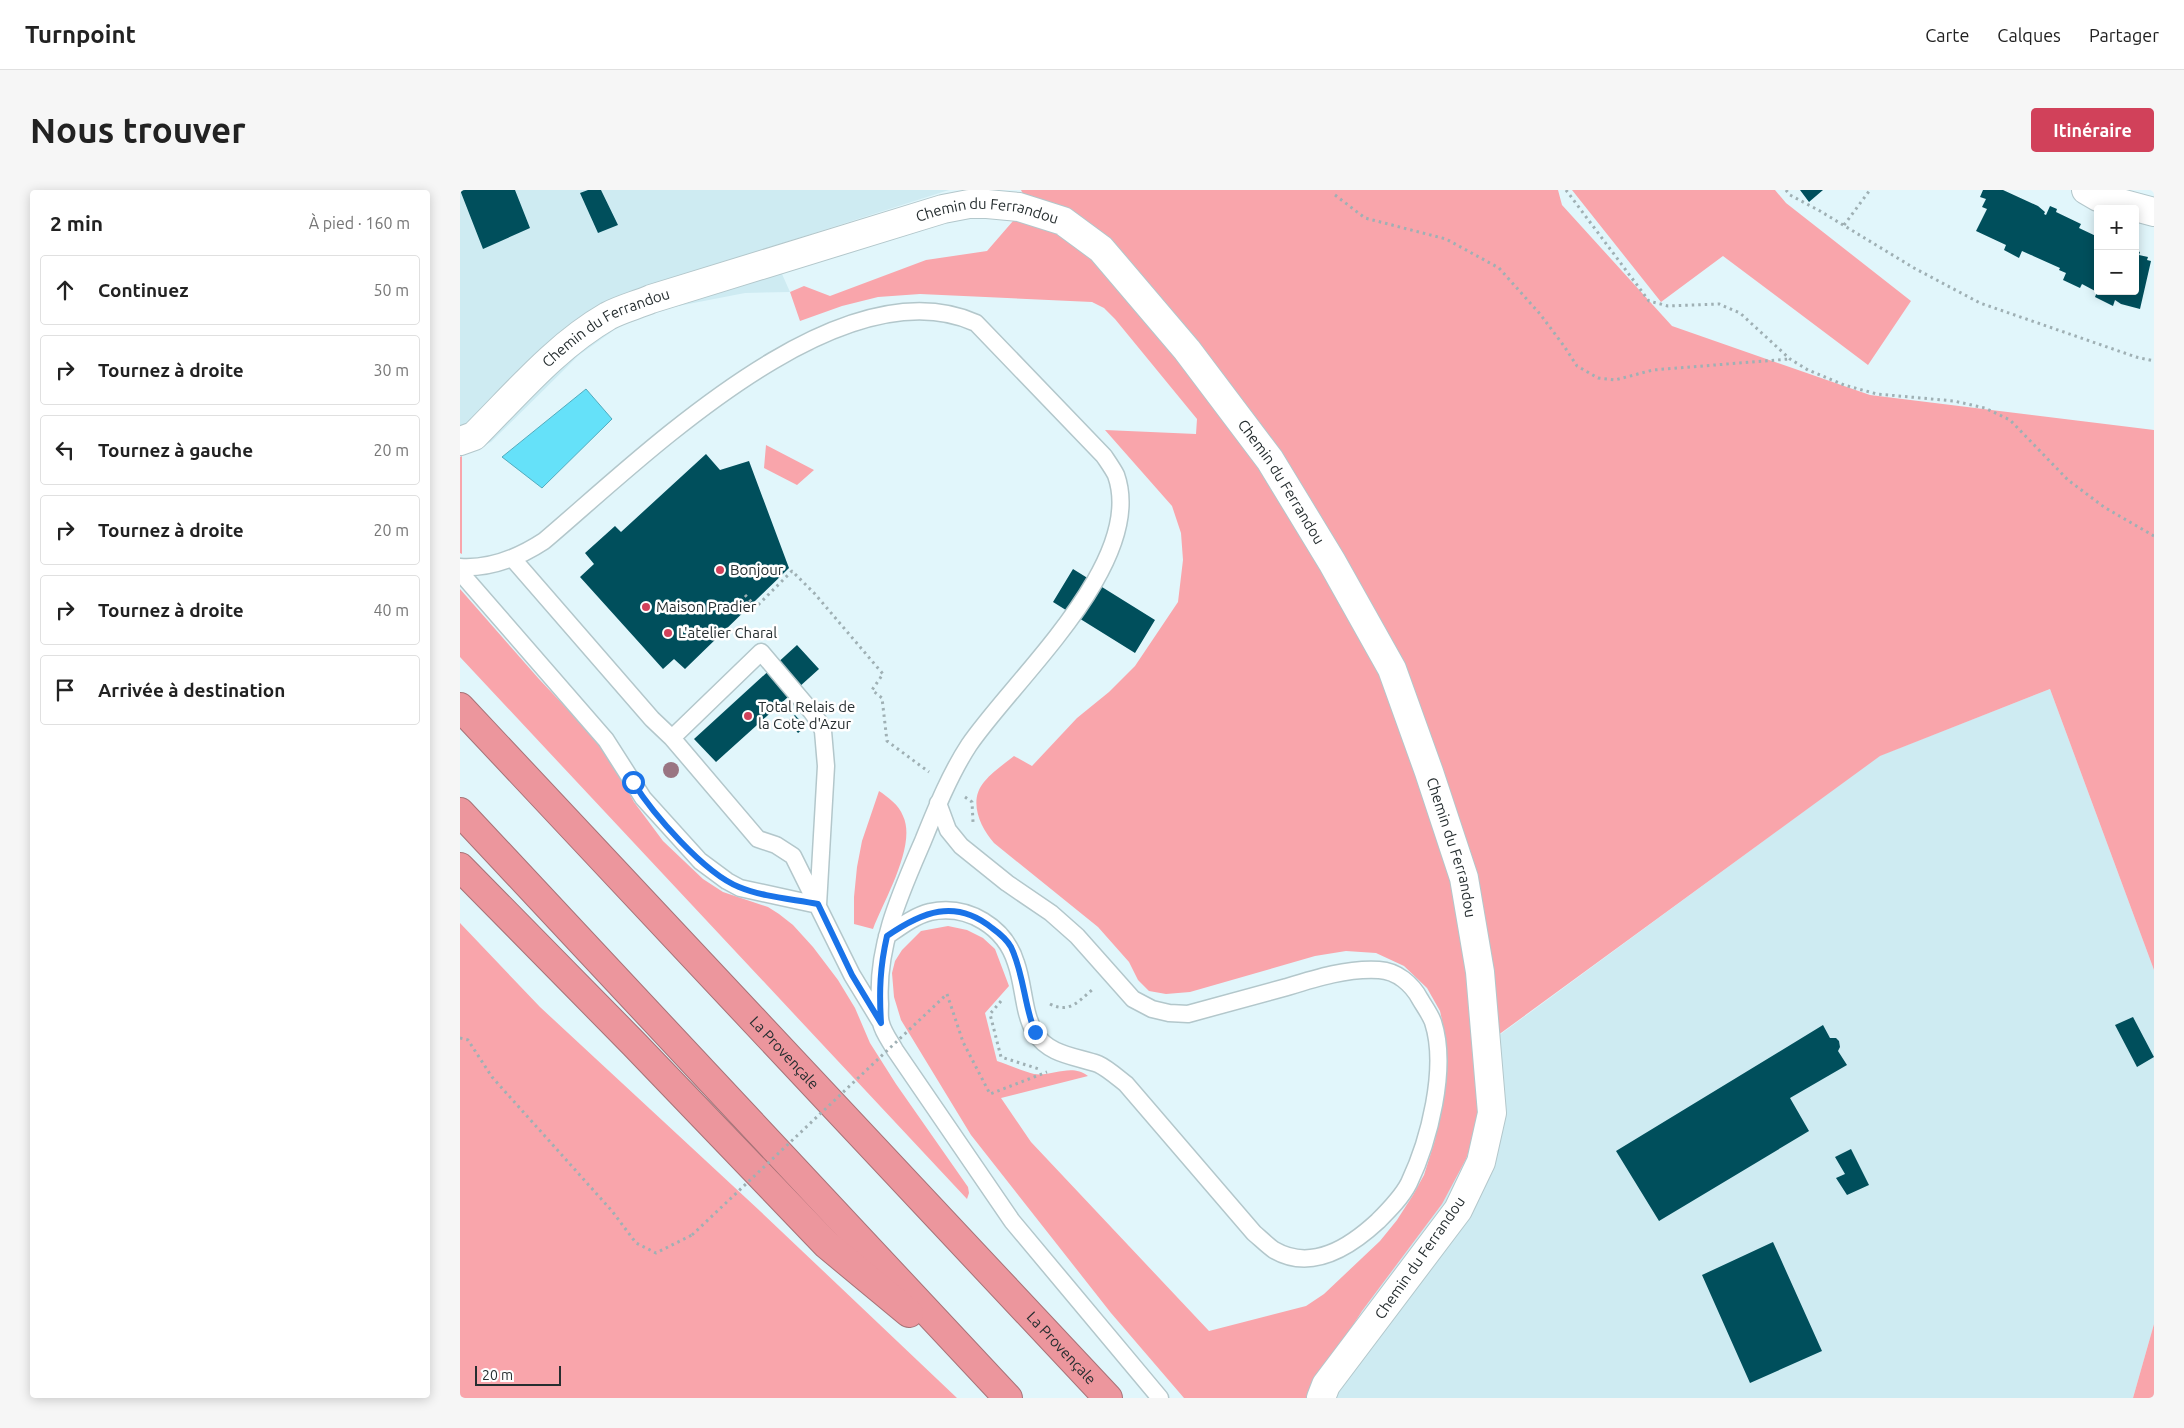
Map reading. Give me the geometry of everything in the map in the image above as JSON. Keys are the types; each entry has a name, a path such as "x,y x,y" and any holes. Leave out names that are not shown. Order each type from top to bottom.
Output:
{"highway":[{"name":"La Provençale","path":"460,708 1108,1398"},
{"path":"460,812 1004,1393"},
{"path":"460,867 634,1044 827,1246 1004,1393"}],"street":[{"path":"2086,190 2098,196 2154,212"},
{"name":"Chemin du Ferrandou","path":"460,442 474,436 553,356 580,334 610,316 651,299 944,209 969,204 987,204 1019,207 1040,212 1063,221 1101,249 1186,350 1270,460 1332,562 1392,670 1430,772 1464,878 1480,972 1492,1113 1481,1162 1458,1210 1326,1385 1321,1398"}],"lane":[{"path":"460,567 477,568 525,554 544,542 684,421 748,375 794,348 859,322 891,314 929,310 958,315 976,323 1104,456 1116,474 1120,498 1119,523 1110,551 1069,621 1051,646 969,746 938,803 904,887 887,936 880,965 881,1023"},
{"path":"513,559 652,719 672,738 758,839 776,845 793,856 852,975 881,1023 894,1050 1012,1221 1160,1398"},
{"path":"460,572 606,740 643,798 700,861 740,888 818,904"},
{"path":"672,738 761,652 811,711 823,731 826,766 818,904"},
{"path":"887,936 929,912 948,910 984,921 998,932 1010,946 1017,965 1028,1016 1035,1032 1045,1044 1057,1052 1100,1065 1126,1084 1254,1233 1273,1250 1289,1256 1310,1258 1327,1256 1350,1245 1388,1211 1408,1185 1422,1151 1430,1119 1438,1078 1437,1051 1433,1022 1415,990 1400,976 1380,970 1332,974 1188,1014 1169,1013 1152,1009 1133,999 1077,936 1051,913 1007,883 961,846 948,830 938,803"}],"path":[{"path":"1566,190 1649,301 1668,306 1719,304 1740,313 1790,359 1817,374 1877,394 1954,401 1985,408 2010,420 2068,480 2104,507 2154,536"},
{"path":"1786,190 1790,195 1844,225 1914,268 1980,302 2136,357 2154,361"},
{"path":"1844,225 1870,190"},
{"path":"1336,195 1365,218 1446,239 1499,268 1540,314 1577,366 1598,378 1615,380 1653,370 1790,359"},
{"path":"460,1038 468,1040 492,1077 606,1204 636,1244 656,1253 692,1235 947,994"}],"shaded area":[{"path":"460,190 949,190 770,247 790,292 745,293 678,306 631,318 579,355 491,442 460,457"},
{"path":"1021,190 1558,190 1562,205 1672,326 1870,395 2154,430 2154,970 2050,689 1880,756 1479,1049 1481,1117 1466,1159 1442,1204 1362,1311 1307,1398 1184,1398 1111,1313 971,1135 901,1020 894,997 892,973 895,961 902,950 921,931 948,926 967,930 983,938 995,949 1009,986 985,1013 997,1061 1034,1074 1068,1070 1082,1072 1088,1076 1001,1098 1031,1142 1209,1331 1306,1306 1324,1294 1380,1241 1397,1220 1424,1175 1435,1140 1446,1082 1446,1039 1440,1011 1427,988 1404,966 1376,953 1346,951 1315,956 1190,992 1166,994 1149,991 1138,980 1129,962 1098,927 994,843 980,822 976,805 979,789 984,782 994,771 1014,756 1032,766 1077,718 1109,692 1135,666 1178,602 1183,560 1181,533 1172,506 1105,430 1196,434 1197,419 1115,319 1104,308 1092,302 920,294 878,297 842,306 800,321 790,292 804,286 830,296 926,260 987,251 1013,221 1023,194"},
{"path":"1572,190 1775,190 1786,203 1911,301 1868,365 1723,256 1661,302"},
{"path":"766,445 814,470 797,485 764,468"},
{"path":"462,456 462,554 460,553 460,457"},
{"path":"460,589 539,679 589,732 612,762 634,802 663,841 703,879 723,892 768,907 793,925 813,947 838,980 855,1008 870,1043 896,1084 968,1187 967,1199 460,657"},
{"path":"2050,689 2154,970 2154,1324 2133,1398 1307,1398 1362,1311 1442,1204 1479,1050 1879,756"},
{"path":"879,791 899,808 906,828 906,842 903,857 873,929 854,924 854,897 862,841"},
{"path":"460,923 540,1007 760,1211 957,1398 460,1398"},
{"path":"2154,1324 2154,1398 2133,1398"}],"water":[{"path":"586,389 612,419 542,488 502,457"}],"building":[{"path":"460,190 515,190 530,228 483,249"},
{"path":"588,190 601,190 618,225 598,233 580,193"},
{"path":"1800,190 1823,190 1809,202"},
{"path":"1983,190 2003,190 2038,206 2046,215 2050,206 2057,209 2056,212 2081,224 2079,228 2094,235 2094,290 2082,284 2080,288 2063,280 2066,273 2059,270 2060,268 2022,251 2019,258 2004,250 2006,245 1976,231 1987,209 1982,207 1986,199 1980,197"},
{"path":"2139,255 2148,257 2147,260 2151,261 2140,309 2121,304 2115,300 2113,306 2095,297 2096,295 2139,295"},
{"path":"706,454 720,470 749,461 789,568 685,669 674,659 663,669 580,577 594,564 585,553 615,526 621,532"},
{"path":"1073,569 1155,620 1135,653 1053,602"},
{"path":"797,645 819,669 716,762 694,739"},
{"path":"795,715 806,727 798,733 787,721"},
{"path":"2133,1017 2154,1057 2137,1067 2115,1025"},
{"path":"1823,1025 1830,1038 1836,1038 1839,1041 1840,1047 1838,1051 1847,1065 1790,1098 1809,1131 1659,1221 1616,1151"},
{"path":"1851,1149 1869,1185 1847,1195 1836,1178 1845,1174 1835,1157"},
{"path":"1773,1242 1822,1351 1750,1383 1702,1275"}],"place":[{"name":"Bonjour","path":"720,570"},
{"name":"Maison Pradier","path":"646,607"},
{"name":"L'atelier Charal","path":"668,633"},
{"name":"Total Relais de la Cote d'Azur","path":"748,716"}],"route":[{"path":"633,782 643,798 700,861 716,874 740,888 818,904 852,975 881,1023 880,965 887,936 929,912 948,910 984,921 998,932 1010,946 1024,990 1028,1016 1035,1032"}]}
